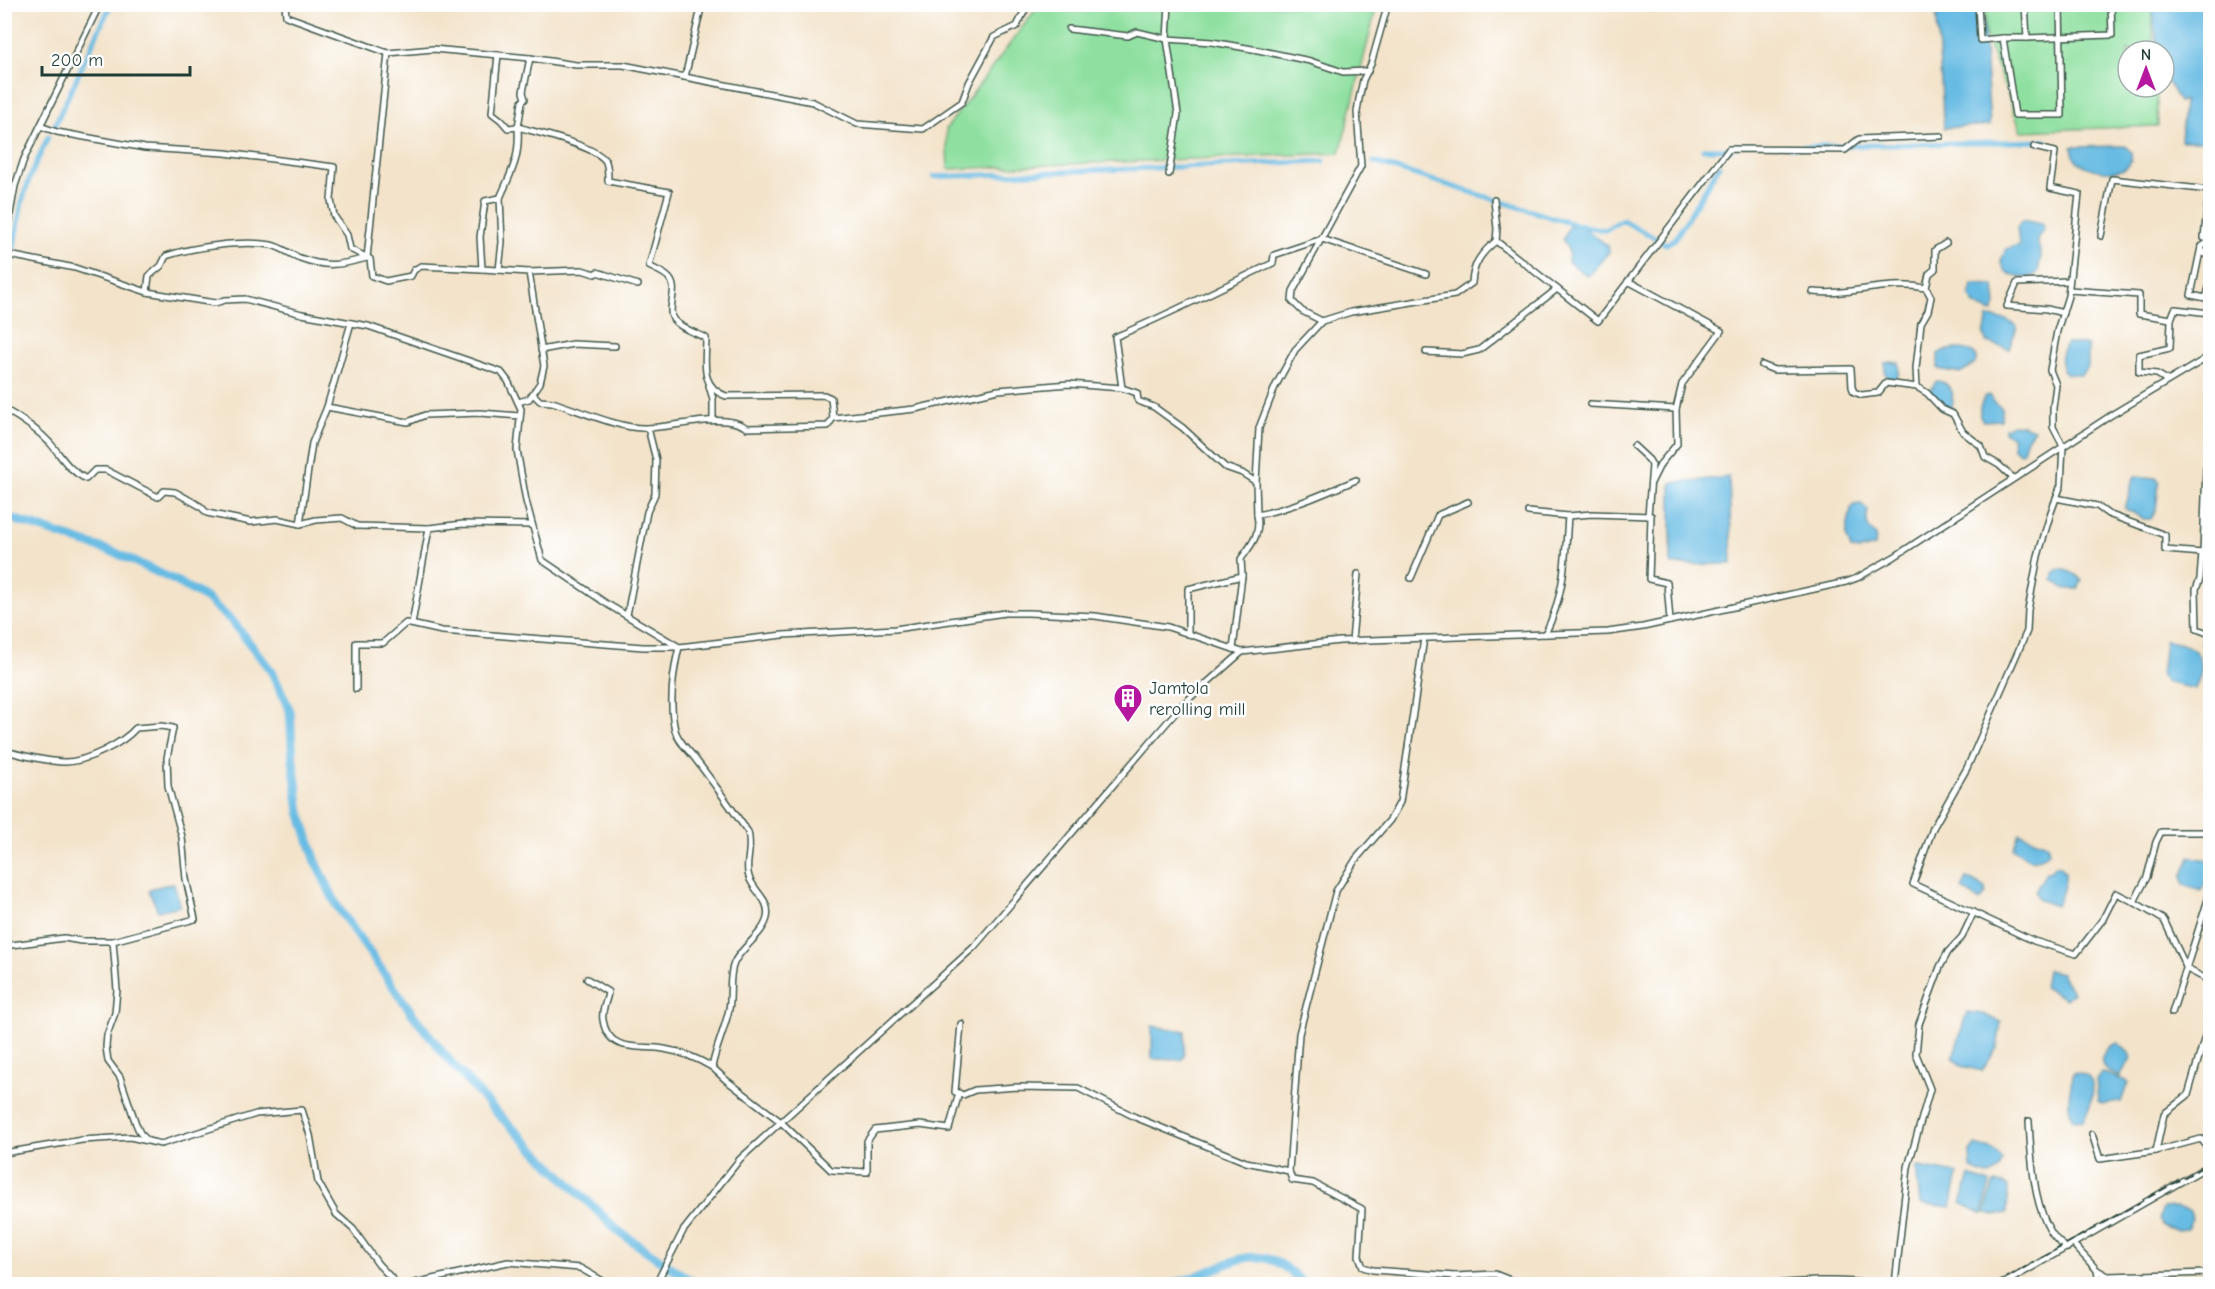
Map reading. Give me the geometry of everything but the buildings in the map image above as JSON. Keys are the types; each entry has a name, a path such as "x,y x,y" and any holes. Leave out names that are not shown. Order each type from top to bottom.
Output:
{"street":[{"path":"4,247 15,186 24,159 100,4"},
{"path":"285,4 286,16 388,53 433,49 530,58 576,65 623,65 813,102 857,124 923,129 962,102 969,83 994,37 1017,26 1028,4"},
{"path":"685,77 702,4"},
{"path":"1169,4 1167,39 1178,114 1169,174"},
{"path":"1322,321 1302,311 1292,301 1293,291 1361,166 1358,112 1363,80 1368,71 1388,4"},
{"path":"1977,4 1980,40 2112,35 2111,4"},
{"path":"2025,4 2027,38"},
{"path":"2003,38 2015,115 2062,115 2060,4"},
{"path":"2208,4 2211,13"},
{"path":"1069,29 1128,36 1137,32 1167,39 1212,42 1310,61 1343,72 1368,71"},
{"path":"367,258 388,53"},
{"path":"498,55 492,113 508,128 518,127 580,145 606,162 608,181 669,192 649,266 669,278 673,287 674,319 685,328 706,338 708,384 713,399 713,420"},
{"path":"499,270 502,242 500,198 517,159 518,127 522,102 525,99 523,92 530,58"},
{"path":"40,126 57,132 146,148 225,153 334,167 331,200 334,216 347,235 350,249 370,259 372,276 386,281 411,276 414,270 421,266 529,272 582,270 595,274 597,272 638,285"},
{"path":"1496,240 1598,321 1729,149 1845,150 1859,139 1941,136"},
{"path":"2034,147 2055,152 2050,188 2079,194 2069,290 2050,370 2056,385 2053,408 2054,427 2063,446 2061,485 2038,556 2028,610 2027,631 1967,768 1933,828 1913,884 2034,941 2076,954 2103,919 2116,893 2164,920 2187,969 2211,981"},
{"path":"2101,236 2112,179 2209,190 2204,238 2211,241"},
{"path":"482,268 480,237 485,201 500,198"},
{"path":"1233,649 1242,576 1241,559 1254,543 1259,526 1256,482 1259,428 1275,387 1295,350 1322,321 1350,312 1455,296 1472,283 1473,269 1482,253 1496,240 1494,200"},
{"path":"1122,388 1115,337 1175,312 1190,302 1273,263 1274,255 1322,239 1426,274"},
{"path":"2211,241 2201,247 2191,295 2206,298 2211,284"},
{"path":"147,292 149,276 161,266 166,256 182,251 250,243 272,246 302,259 333,266 367,258"},
{"path":"1917,387 1916,368 1921,322 1928,312 1931,297 1926,288 1929,274 1935,269 1935,250 1946,243"},
{"path":"2201,247 2204,254 2211,256"},
{"path":"4,254 75,268 147,292 215,303 245,299 302,314 368,326 501,372 508,381 521,409 517,450 526,501 542,560 679,647"},
{"path":"518,402 530,399 540,383 544,366 529,272"},
{"path":"1629,281 1721,331 1682,384 1676,408 1677,444 1661,463 1651,483"},
{"path":"2063,313 2047,309 2007,306 2017,283 2068,281"},
{"path":"1813,292 1828,294 1895,284 1926,288"},
{"path":"1426,352 1462,354 1479,350 1557,289"},
{"path":"2069,290 2139,295 2139,314 2172,319"},
{"path":"2168,380 2157,374 2139,372 2139,355 2170,348 2175,309 2211,313"},
{"path":"300,524 312,443 327,407 351,323"},
{"path":"541,350 573,344 615,346"},
{"path":"356,690 356,643 383,643 406,623 442,631 643,647 679,647 783,635 895,629 1005,613 1095,616 1168,627 1242,652 1352,641 1608,632 1670,621 1857,578 2013,477 2168,380 2211,356"},
{"path":"1762,365 1774,370 1851,369 1851,387 1854,392 1862,395 1878,393 1886,382 1917,387 1928,393 1942,409 1953,414 1963,432 1981,446 1985,457 2000,465 2013,477"},
{"path":"533,394 540,401 552,402 632,428 713,420 742,423 747,428 828,426 832,418 833,403 831,398 824,395 726,396 708,384"},
{"path":"832,418 915,409 998,390 1069,384 1122,388 1137,393 1138,400 1154,407 1183,428 1225,467 1242,472 1256,482"},
{"path":"1590,404 1676,408"},
{"path":"327,407 408,422 425,415 480,413 520,416"},
{"path":"4,409 50,443 72,471 86,479 94,470 106,470 158,497 164,491 174,492 200,506 207,513 251,522 277,519 300,524 342,518 357,526 429,528 463,524 532,525"},
{"path":"627,615 647,512 655,494 656,460 648,428"},
{"path":"1634,446 1649,459 1652,465 1648,516"},
{"path":"2211,468 2206,468 2207,485 2200,579 2196,589 2197,628 2211,634"},
{"path":"1257,515 1282,510 1356,480"},
{"path":"2056,498 2097,506 2108,514 2165,535 2165,550 2202,553"},
{"path":"1411,578 1438,515 1468,502"},
{"path":"1528,512 1568,516 1592,514 1651,516 1649,579 1667,584 1670,621"},
{"path":"1545,634 1554,616 1562,590 1568,516"},
{"path":"412,624 429,528"},
{"path":"1352,641 1358,574"},
{"path":"1188,634 1188,589 1242,576"},
{"path":"1424,638 1401,802 1390,820 1356,859 1336,891 1322,943 1299,1034 1289,1171 1292,1180 1313,1183 1362,1209 1359,1256 1363,1267 1372,1270 1455,1276 1495,1274 1520,1284"},
{"path":"2210,650 2211,639"},
{"path":"679,647 674,684 675,731 679,740 696,759 748,832 751,843 747,875 765,901 767,909 764,925 741,951 731,970 729,1011 712,1067"},
{"path":"656,1284 683,1231 740,1159 974,947 1182,705 1242,652"},
{"path":"4,750 66,762 109,748 129,736 136,728 161,726 173,728 168,752 168,786 182,837 186,879 195,919 113,941 81,941 64,938 4,946"},
{"path":"2134,902 2147,877 2156,842 2161,832 2211,832"},
{"path":"2172,1013 2211,893"},
{"path":"1895,1284 1908,1167 1930,1089 1916,1054 1920,1024 1940,967 1948,952 1962,937 1974,912"},
{"path":"113,941 117,990 115,1012 107,1035 108,1062 120,1077 136,1124 140,1133 147,1140"},
{"path":"587,979 608,992 603,1009 604,1027 624,1047 663,1048 693,1056 712,1067 781,1122 831,1170 864,1173 868,1169 867,1141 875,1130 920,1125 949,1129 959,1093"},
{"path":"2156,1151 2164,1114 2188,1095 2211,1019"},
{"path":"960,1024 956,1092 963,1095 975,1090 1017,1087 1078,1088 1135,1117 1246,1162 1289,1171"},
{"path":"4,1153 82,1140 130,1137 161,1144 256,1114 302,1110 310,1135 318,1182 336,1214 352,1228 394,1282 384,1284"},
{"path":"2029,1121 2031,1167 2039,1203 2054,1238 2070,1246 2097,1270 2108,1275 2211,1273"},
{"path":"2092,1134 2100,1159 2156,1151 2200,1139 2211,1149"},
{"path":"2003,1284 2211,1165"},
{"path":"410,1284 508,1262 580,1268 608,1284"},
{"path":"2097,1270 2099,1284"},
{"path":"1451,1284 1455,1276"},
{"path":"1775,1284 1849,1280 1871,1284"}],"green space":[{"path":"1039,5 1377,5 1340,153 948,169 946,129"},
{"path":"1986,5 2151,5 2153,39 2116,39 2116,99 2157,99 2158,126 2021,131 1985,34"}],"water":[{"path":"1936,5 1982,5 1990,125 1944,128"},
{"path":"2166,5 2201,5 2210,46 2210,141 2181,141 2184,100 2179,102 2176,97 2176,39 2156,39 2152,9"},
{"path":"2125,146 2131,152 2131,161 2126,167 2111,172 2083,165 2076,159 2072,147"},
{"path":"2022,220 2042,224 2044,230 2037,239 2041,256 2038,272 2026,278 2013,276 2005,271 2001,261 2006,249 2019,245 2017,227"},
{"path":"1569,226 1583,227 1608,246 1609,252 1588,276 1568,262 1569,252 1563,240"},
{"path":"1972,284 1994,285 1996,305 1993,312 1974,305 1970,296"},
{"path":"1988,317 2007,320 2017,327 2009,349 1986,342 1984,335"},
{"path":"2067,344 2088,346 2088,367 2081,375 2068,374 2063,370 2061,356"},
{"path":"1955,349 1972,353 1977,357 1975,364 1960,373 1938,369 1938,354"},
{"path":"1885,363 1899,363 1899,373 1895,380 1889,381 1885,373"},
{"path":"1936,381 1945,383 1952,393 1952,406 1948,409 1943,407 1930,393"},
{"path":"1990,395 1994,402 2002,408 2001,420 1983,421 1980,417 1980,407 1985,396"},
{"path":"2013,424 2034,429 2020,453 2013,448 2012,436 2005,433 2005,428"},
{"path":"2135,476 2156,478 2159,482 2156,510 2151,519 2144,519 2124,508"},
{"path":"1729,477 1732,564 1671,565 1671,483"},
{"path":"1861,504 1868,510 1867,522 1876,536 1875,546 1861,550 1851,549 1846,536 1851,508 1853,505"},
{"path":"2059,569 2072,572 2080,578 2082,581 2078,589 2065,589 2053,580 2054,573"},
{"path":"2165,641 2185,645 2198,654 2201,669 2195,689 2165,682 2161,675"},
{"path":"2019,833 2047,844 2049,852 2038,859 2028,859 2013,848"},
{"path":"2190,857 2209,860 2208,876 2201,891 2184,885 2182,877"},
{"path":"2054,866 2060,867 2065,872 2063,890 2056,906 2039,900 2035,892 2046,872 2051,871"},
{"path":"1967,878 1985,888 1986,893 1980,901 1962,889"},
{"path":"174,883 180,906 158,911 149,891"},
{"path":"2047,970 2061,973 2073,992 2066,999 2044,987"},
{"path":"1967,1012 1983,1014 2001,1022 1997,1048 1982,1071 1961,1066 1953,1057"},
{"path":"1152,1026 1185,1031 1184,1057 1181,1060 1152,1059"},
{"path":"2118,1043 2129,1053 2131,1059 2120,1077 2106,1070 2102,1062 2105,1051"},
{"path":"2074,1072 2087,1076 2093,1087 2092,1099 2083,1121 2072,1119 2070,1113 2069,1096"},
{"path":"2102,1073 2128,1082 2121,1102 2102,1104 2098,1101 2096,1079"},
{"path":"1975,1145 1991,1149 2003,1159 1999,1170 1990,1176 1971,1169 1970,1152"},
{"path":"1916,1168 1958,1174 1951,1207 1920,1204"},
{"path":"1970,1176 1990,1183 1983,1214 1961,1203"},
{"path":"1996,1183 2008,1187 2007,1213 1995,1215 1985,1213 1993,1185"},
{"path":"2176,1207 2190,1211 2192,1218 2187,1229 2177,1230 2163,1226 2159,1220 2163,1208"}],"waterway":[{"path":"54,127 111,4"},
{"path":"13,251 22,202 30,177 48,137"},
{"path":"1789,147 2046,141"},
{"path":"1703,149 1731,149"},
{"path":"933,177 1324,161"},
{"path":"1374,162 1573,224 1605,230 1622,220 1666,244 1675,239 1719,166"},
{"path":"4,317 11,260"},
{"path":"4,516 116,553 176,581 207,599 233,622 272,672 290,711 293,761 300,812 316,862 337,906 411,1012 452,1064 496,1112 618,1231 695,1284"},
{"path":"1173,1284 1240,1259 1255,1257 1270,1260 1286,1268 1303,1284"}],"railway":[{"path":"2205,4 2210,28"},
{"path":"1995,1284 2210,1163"}],"place":[{"name":"Jamtola rerolling mill","path":"1128,724"}]}
